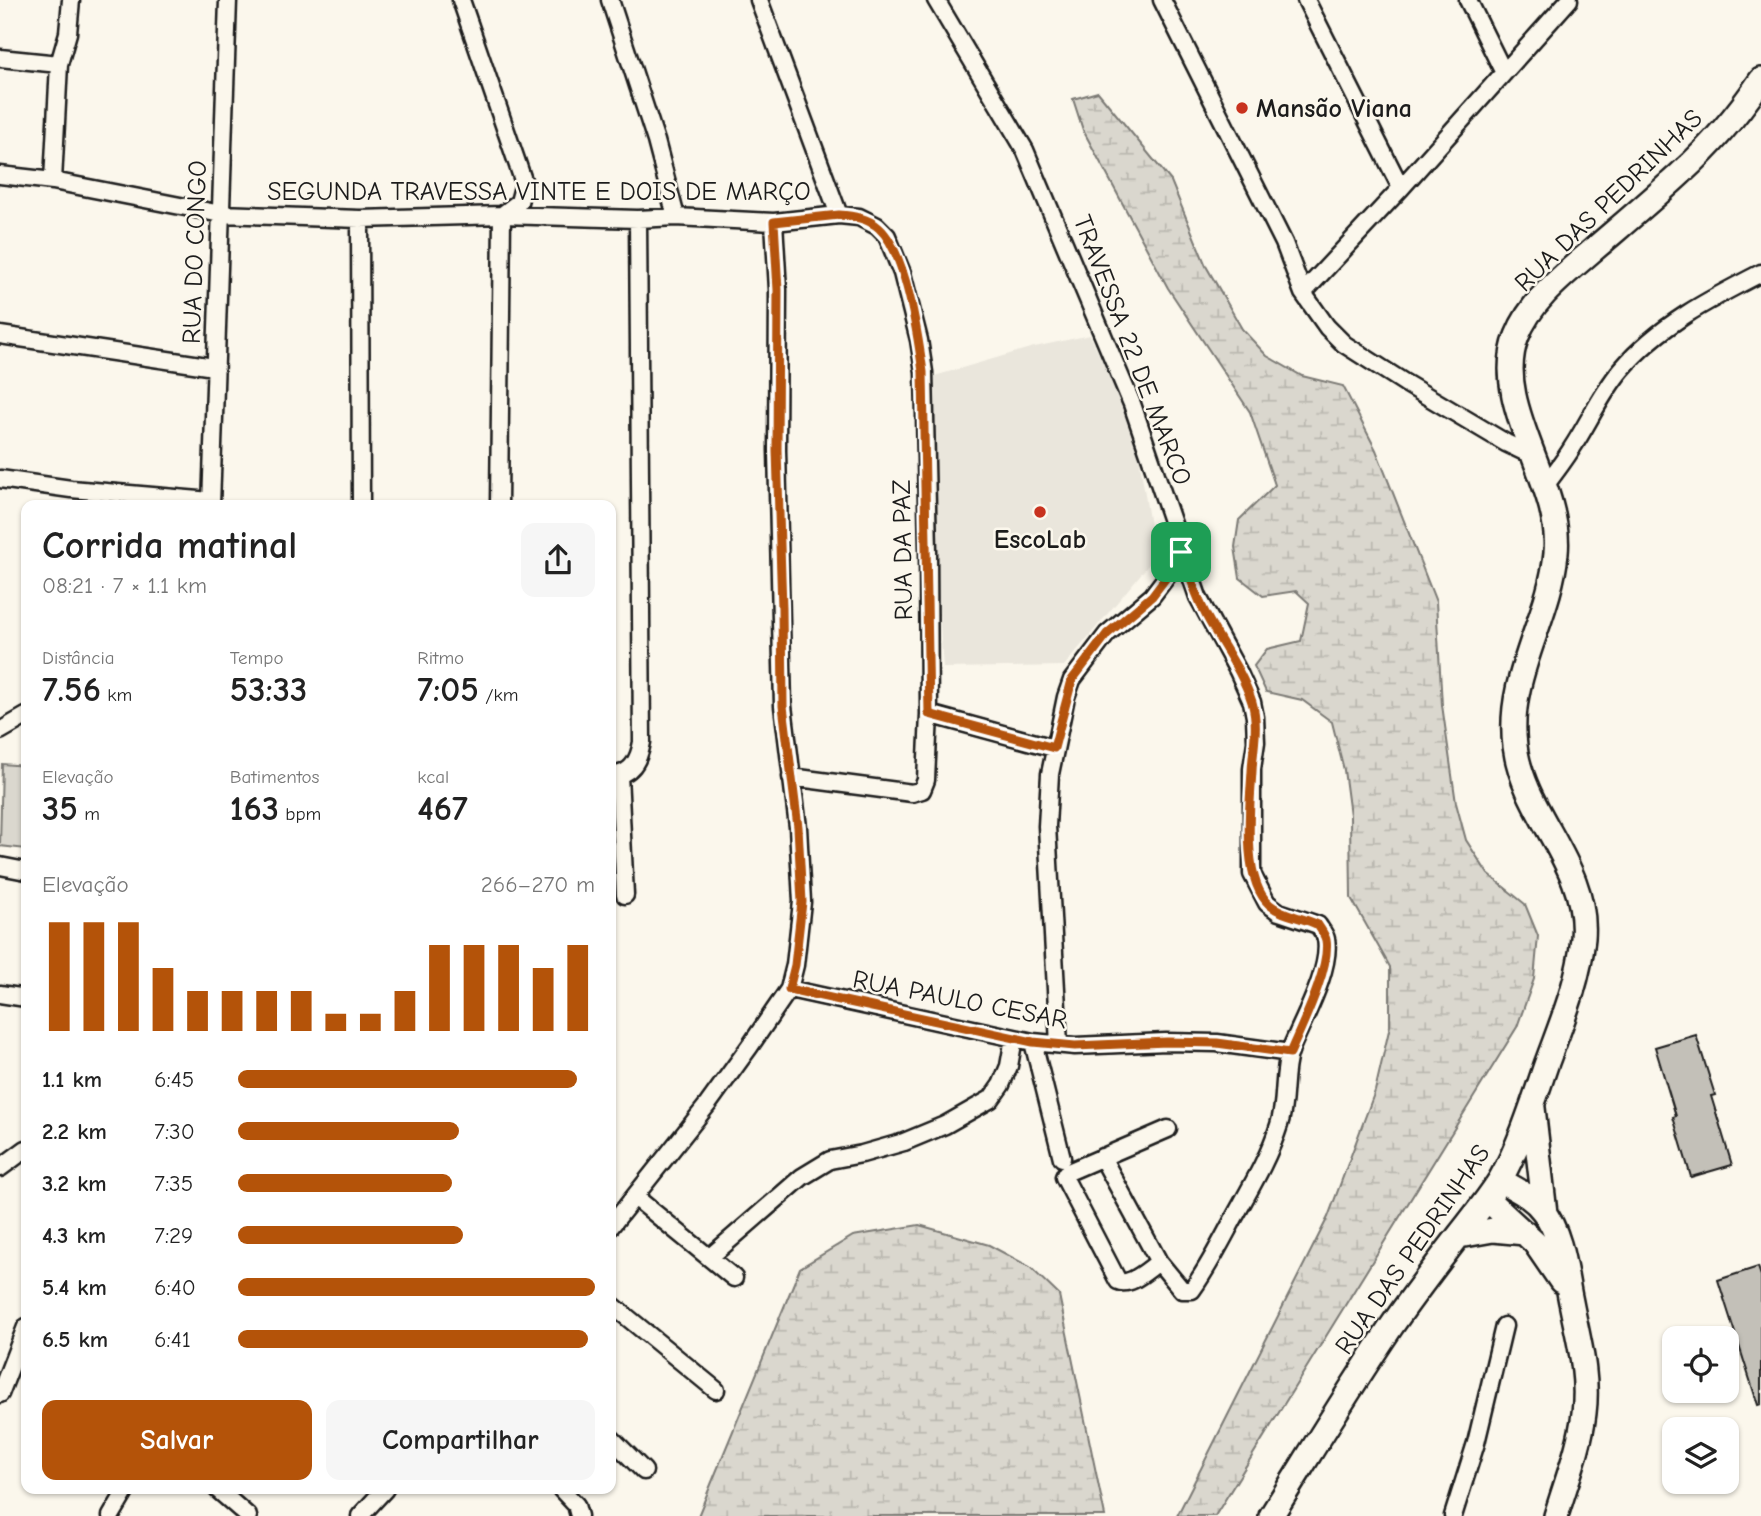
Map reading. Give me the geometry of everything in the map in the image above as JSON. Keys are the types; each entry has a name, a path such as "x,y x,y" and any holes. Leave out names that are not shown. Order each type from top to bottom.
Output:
{"main road":[{"name":"RUA DAS PEDRINHAS","path":"1272,1516 1358,1375 1405,1307 1493,1190 1532,1104 1574,985 1583,932 1574,878 1529,797 1518,765 1514,741 1517,691 1552,576 1557,549 1555,523 1513,393 1511,364 1515,339 1525,319 1556,283 1683,171 1734,117 1761,80"},
{"path":"1532,1104 1545,1213 1563,1260 1583,1357 1586,1395 1580,1435 1556,1516"},
{"path":"1493,1190 1531,1199 1545,1213"},
{"path":"1493,1190 1549,1261 1570,1300"},
{"path":"1459,1236 1493,1230 1525,1233"}],"street":[{"path":"53,181 58,64 68,33 71,0"},
{"name":"RUA DO CONGO","path":"211,500 228,0"},
{"path":"461,0 524,183 519,202 502,215 499,500"},
{"path":"610,0 656,141 676,217"},
{"name":"SEGUNDA TRAVESSA VINTE E DOIS DE MARÇO","path":"0,175 53,181 221,214 360,219 502,215 638,219 676,217 774,222 839,215 760,0"},
{"name":"TRAVESSA 22 DE MARCO","path":"936,0 1025,150 1132,404 1181,552 1208,618 1245,684 1255,717 1256,742 1250,826 1252,874 1267,903 1279,912 1318,925 1326,940 1326,955 1318,982 1290,1053 1283,1107 1276,1133 1256,1177 1211,1263 1192,1290 1182,1290 1159,1262"},
{"path":"1162,0 1284,243 1303,293 1327,327 1344,344 1448,409 1533,456"},
{"path":"1306,0 1401,188"},
{"path":"1468,0 1504,73"},
{"path":"1303,293 1570,0"},
{"path":"0,58 58,64"},
{"name":"RUA DA PAZ","path":"791,777 918,792 925,786 926,780 929,714 923,372 919,340 902,273 887,236 877,226 859,217 839,215"},
{"path":"360,219 361,500"},
{"path":"616,775 632,767 640,753 642,742 638,219"},
{"path":"616,1220 708,1104 789,989 797,954 802,902 800,852 781,670 782,608 777,450 778,290 774,222"},
{"path":"1544,487 1573,447 1598,402 1619,372 1644,344 1684,315 1761,273"},
{"path":"0,335 214,367"},
{"path":"0,480 181,500"},
{"path":"1059,1044 1046,826 1054,748 1072,680 1107,634 1152,596 1174,567 1181,552"},
{"path":"929,714 1054,748"},
{"path":"0,731 21,719"},
{"path":"616,787 625,895"},
{"path":"0,866 21,870"},
{"name":"RUA PAULO CESAR","path":"789,989 1033,1042 1075,1046 1217,1043 1290,1053"},
{"path":"0,994 21,997"},
{"path":"710,1257 802,1177 830,1160 905,1142 944,1125 991,1099 1009,1066 1014,1038"},
{"path":"1033,1042 1064,1165 1065,1181 1118,1281 1129,1282 1159,1262 1102,1157"},
{"path":"1064,1165 1102,1157 1168,1129"},
{"path":"0,1168 21,1153"},
{"path":"635,1197 734,1278"},
{"path":"616,1308 716,1390"},
{"path":"1453,1516 1476,1443 1504,1326"},
{"path":"0,1394 21,1340"},
{"path":"616,1443 644,1471"},
{"path":"111,1516 124,1494"},
{"path":"224,1494 248,1516"},
{"path":"360,1516 380,1494"},
{"path":"566,1494 576,1505 579,1515"}],"shaded area":[{"name":"EscoLab","path":"1090,335 1135,432 1155,557 1064,666 943,668 929,466 931,377 1030,348"}],"green space":[{"path":"1098,92 1171,181 1206,266 1242,329 1267,356 1302,376 1343,386 1376,450 1436,602 1442,705 1456,803 1466,840 1488,874 1525,904 1538,936 1534,979 1517,1027 1215,1516 1177,1516 1328,1217 1375,1091 1390,1026 1390,967 1351,898 1350,815 1344,770 1332,722 1302,700 1266,692 1254,666 1267,649 1301,641 1309,603 1296,591 1263,596 1240,578 1235,547 1239,520 1275,485 1250,412 1168,288 1083,130 1073,99"},
{"path":"2,764 21,766 21,848 0,846"},
{"path":"919,1225 989,1245 1030,1267 1059,1295 1105,1516 698,1516 800,1268 853,1236"}],"building":[{"path":"1696,1035 1715,1095 1711,1096 1732,1165 1691,1177 1655,1047"},
{"path":"1758,1267 1761,1276 1761,1404 1758,1405 1739,1346 1739,1326 1733,1326 1718,1280"}],"place":[{"name":"Mansão Viana","path":"1242,108"},
{"name":"EscoLab","path":"1040,512"}],"route":[{"path":"839,215 859,217 877,226 887,236 902,273 919,340 923,372 929,714 1054,748 1072,680 1107,634 1152,596 1174,567 1181,552 1198,597 1252,702 1256,742 1250,826 1252,874 1267,903 1279,912 1318,925 1326,940 1326,955 1318,982 1290,1053 1217,1043 1075,1046 1033,1042 789,989 800,933 802,902 798,827 781,670 782,608 777,450 778,290 774,222 839,215"}]}
